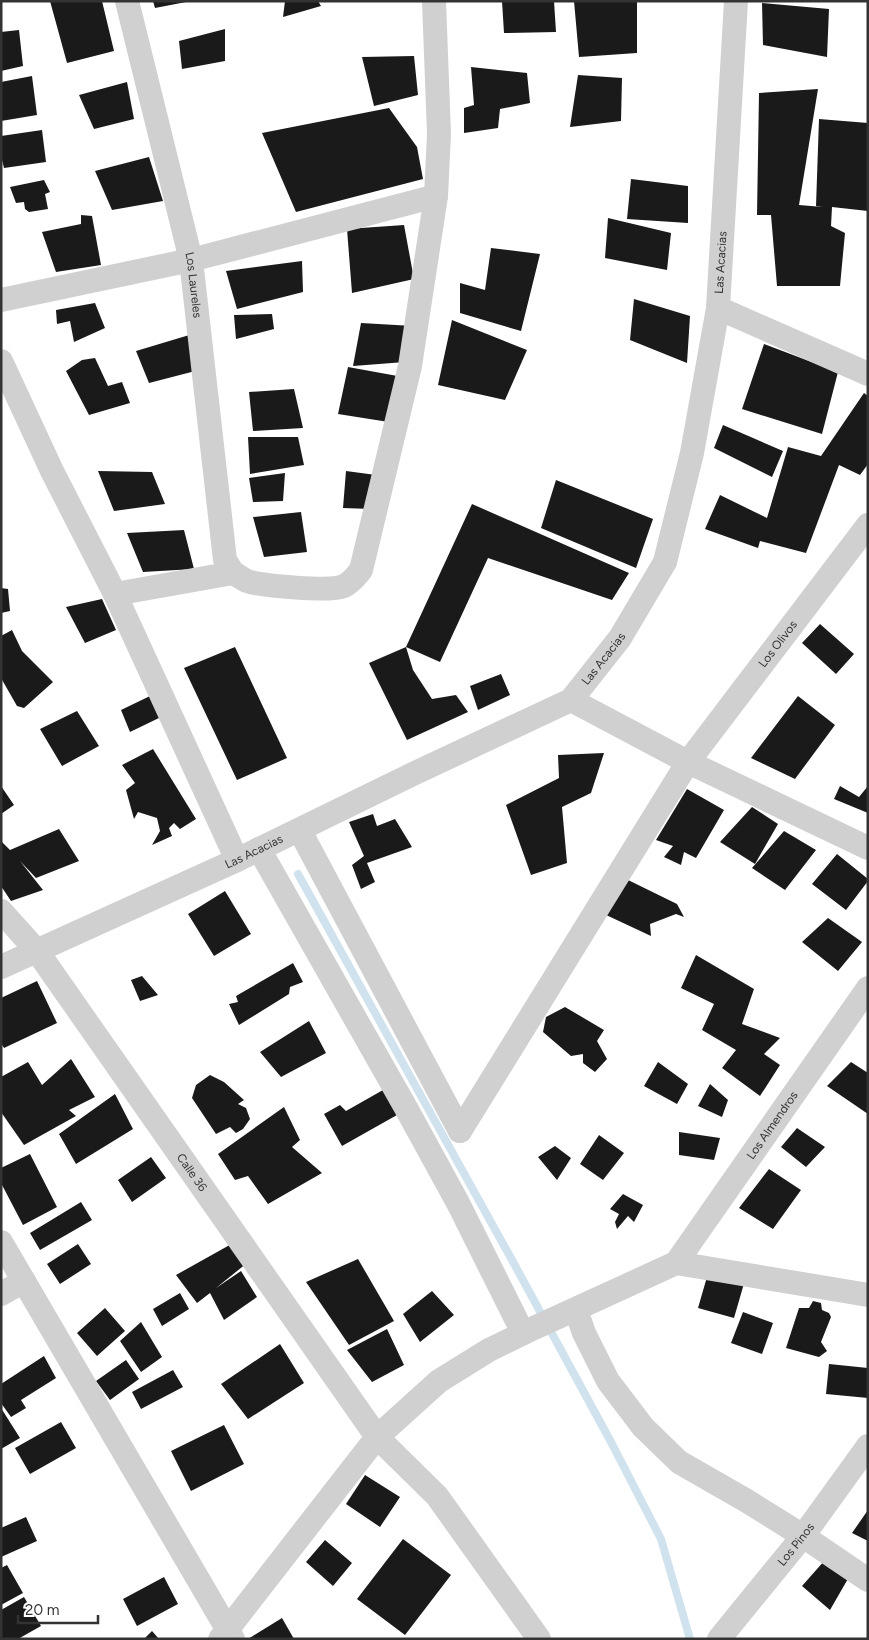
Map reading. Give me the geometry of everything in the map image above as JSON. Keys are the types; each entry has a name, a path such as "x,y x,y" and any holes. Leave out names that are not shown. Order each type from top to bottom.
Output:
{"street":[{"name":"Los Laureles","path":"127,1 190,260 225,560 233,573"},
{"path":"115,594 233,573 247,581 271,585 307,588 342,587 353,580 360,570 410,366 436,196 439,134 434,1"},
{"name":"Las Acacias","path":"1,967 300,831 415,773 570,700 620,638 665,562 692,453 718,308 736,1"},
{"path":"1,300 190,260 436,196"},
{"path":"718,308 868,374"},
{"path":"1,361 52,471 115,594 237,860"},
{"name":"Los Olivos","path":"300,831 460,1131 688,762 868,525"},
{"path":"570,700 688,762 868,848"},
{"path":"258,849 411,1117 529,1330"},
{"name":"Calle 36","path":"1,911 37,951 377,1438 437,1496 539,1639"},
{"name":"Los Almendros","path":"676,1263 868,988"},
{"path":"1,1242 227,1636 377,1438 439,1381 490,1350 529,1330 676,1263 868,1295"},
{"path":"1,1294 24,1281"},
{"path":"568,1313 584,1333 608,1381 643,1427 679,1462 747,1501 868,1580"},
{"name":"Los Pinos","path":"719,1639 803,1536 868,1446"}],"building":[{"path":"50,1 102,1 114,51 67,63"},
{"path":"153,1 186,1 186,2 155,8"},
{"path":"285,1 318,1 321,6 283,17"},
{"path":"502,1 554,1 556,32 504,33"},
{"path":"574,1 637,1 637,53 579,57"},
{"path":"762,3 829,9 827,57 763,45"},
{"path":"225,29 225,61 182,69 179,41"},
{"path":"19,30 23,66 1,71 1,32"},
{"path":"414,56 418,95 374,106 362,57"},
{"path":"471,67 527,73 530,103 500,109 498,128 464,133 464,108 474,105"},
{"path":"578,75 622,78 621,121 570,127"},
{"path":"32,76 37,115 1,121 1,82"},
{"path":"127,82 134,119 94,129 79,95"},
{"path":"818,89 799,205 823,207 816,206 819,119 868,123 868,211 832,207 831,226 845,233 840,286 777,286 771,215 757,215 759,93"},
{"path":"389,108 417,147 423,179 296,212 262,133"},
{"path":"42,130 46,162 4,168 1,156 1,136"},
{"path":"149,157 163,201 112,210 95,171"},
{"path":"631,179 688,186 688,223 627,219"},
{"path":"44,180 50,192 45,194 48,209 29,212 25,209 24,202 16,203 10,187"},
{"path":"81,215 92,216 101,265 56,272 42,232 81,224"},
{"path":"608,218 671,233 667,270 605,258"},
{"path":"404,225 414,279 352,293 347,229"},
{"path":"491,248 540,254 521,331 460,313 460,283 485,290"},
{"path":"302,261 303,292 237,309 226,271"},
{"path":"634,299 690,316 687,363 630,340"},
{"path":"95,303 105,328 74,342 70,321 57,324 56,310"},
{"path":"272,314 274,329 236,339 234,315"},
{"path":"452,320 527,350 505,400 438,385"},
{"path":"361,323 413,326 405,362 353,366"},
{"path":"196,333 203,369 149,383 136,351"},
{"path":"764,344 838,372 822,434 742,409"},
{"path":"95,358 108,386 122,382 130,403 89,415 66,371 82,360"},
{"path":"348,367 403,377 395,423 338,414"},
{"path":"294,389 303,428 253,431 249,392"},
{"path":"864,393 868,396 868,464 860,475 839,465 806,553 760,541 758,548 705,529 720,495 767,518 788,447 821,456"},
{"path":"723,425 783,451 772,477 714,448"},
{"path":"248,437 298,437 304,465 250,474"},
{"path":"98,471 152,472 165,504 114,511"},
{"path":"346,471 376,475 371,509 343,508"},
{"path":"285,473 283,501 253,502 249,478"},
{"path":"556,480 653,519 636,568 541,528"},
{"path":"472,504 629,573 612,600 488,558 440,662 406,647"},
{"path":"301,512 307,552 264,557 253,517"},
{"path":"184,530 194,569 143,572 127,533"},
{"path":"1,588 8,589 10,611 1,613"},
{"path":"102,599 116,630 85,643 66,607"},
{"path":"820,624 854,654 836,674 802,643"},
{"path":"12,630 22,651 53,682 24,708 17,706 1,678 1,636"},
{"path":"235,647 287,758 237,780 184,668"},
{"path":"406,647 413,670 432,699 456,695 468,712 407,740 369,663"},
{"path":"501,674 510,695 478,710 470,686"},
{"path":"150,696 161,717 130,732 121,710"},
{"path":"798,696 835,725 795,779 751,758"},
{"path":"77,711 99,746 62,766 40,729"},
{"path":"153,749 196,819 180,829 174,823 169,828 172,836 152,845 160,831 157,818 138,812 134,819 126,790 135,783 122,765"},
{"path":"604,753 591,793 562,807 567,863 531,875 506,805 559,778 558,755"},
{"path":"1,786 14,805 1,814"},
{"path":"840,786 859,797 868,786 868,813 834,799"},
{"path":"687,789 724,810 696,858 684,852 681,865 664,857 673,846 656,840"},
{"path":"752,807 778,824 755,864 720,842"},
{"path":"373,814 377,826 395,819 412,847 367,863 375,882 361,889 352,865 364,856 349,822"},
{"path":"59,829 79,861 36,878 20,861 43,890 11,901 1,886 1,841 10,850"},
{"path":"784,831 816,850 785,890 752,868"},
{"path":"837,854 868,879 846,910 812,884"},
{"path":"626,879 677,904 684,917 676,914 650,924 651,936 604,914"},
{"path":"225,891 251,934 214,956 188,914"},
{"path":"828,918 862,942 838,971 802,942"},
{"path":"696,955 754,989 742,1024 780,1038 764,1054 780,1065 760,1096 722,1068 736,1050 702,1030 714,1004 681,988"},
{"path":"293,963 303,982 290,987 289,994 239,1025 229,1004 238,1002 236,996"},
{"path":"142,976 158,995 140,1001 131,980"},
{"path":"37,981 57,1023 4,1048 1,1043 1,998"},
{"path":"565,1007 604,1030 597,1041 607,1059 595,1072 583,1063 583,1054 571,1056 543,1032 546,1017"},
{"path":"309,1021 326,1053 281,1077 260,1052"},
{"path":"71,1059 95,1097 69,1110 76,1116 24,1145 1,1112 1,1077 28,1062 42,1085"},
{"path":"658,1062 688,1084 677,1104 644,1086"},
{"path":"851,1062 868,1073 868,1114 827,1086"},
{"path":"210,1075 224,1082 244,1100 238,1104 246,1108 250,1119 243,1129 236,1133 230,1127 216,1134 192,1098 196,1085"},
{"path":"710,1084 728,1100 722,1117 698,1106"},
{"path":"383,1090 397,1115 342,1146 324,1114 340,1105 346,1111"},
{"path":"115,1094 133,1129 76,1164 59,1134"},
{"path":"284,1107 300,1140 292,1147 322,1173 268,1204 248,1176 235,1180 218,1154"},
{"path":"797,1128 825,1147 806,1167 781,1147"},
{"path":"679,1132 720,1138 714,1160 679,1155"},
{"path":"599,1135 624,1153 603,1180 580,1164"},
{"path":"555,1146 571,1158 557,1180 538,1157"},
{"path":"30,1154 57,1207 23,1225 1,1183 1,1168"},
{"path":"151,1157 166,1178 132,1202 118,1180"},
{"path":"769,1169 801,1190 773,1229 739,1208"},
{"path":"623,1194 643,1205 634,1222 628,1216 617,1229 615,1222 619,1214 610,1209"},
{"path":"81,1202 92,1220 40,1250 30,1233"},
{"path":"235,1242 247,1263 216,1288 241,1271 257,1297 224,1320 210,1293 197,1303 176,1275"},
{"path":"78,1244 91,1264 60,1284 47,1264"},
{"path":"358,1259 394,1321 349,1345 306,1282"},
{"path":"709,1270 745,1280 734,1318 698,1308"},
{"path":"432,1291 454,1315 420,1342 403,1314"},
{"path":"180,1293 189,1309 162,1326 153,1309"},
{"path":"813,1301 821,1303 822,1310 829,1313 831,1317 821,1342 827,1351 819,1357 786,1348 799,1308 809,1308"},
{"path":"105,1308 125,1331 97,1356 77,1333"},
{"path":"743,1312 773,1323 762,1354 731,1343"},
{"path":"141,1322 162,1357 141,1372 120,1341"},
{"path":"387,1329 404,1365 372,1382 347,1350"},
{"path":"280,1344 304,1383 248,1419 221,1384"},
{"path":"44,1356 56,1378 21,1400 26,1408 11,1417 1,1403 1,1384"},
{"path":"126,1360 139,1379 110,1400 96,1381"},
{"path":"829,1364 868,1368 868,1398 826,1394"},
{"path":"173,1370 183,1387 141,1409 132,1392"},
{"path":"1,1408 20,1438 1,1449"},
{"path":"61,1422 76,1448 30,1474 15,1448"},
{"path":"224,1425 244,1464 191,1491 171,1451"},
{"path":"365,1475 400,1497 380,1527 346,1504"},
{"path":"868,1510 868,1541 852,1533"},
{"path":"26,1517 37,1541 1,1557 1,1528"},
{"path":"403,1539 451,1575 405,1635 357,1599"},
{"path":"325,1540 352,1563 333,1586 306,1562"},
{"path":"825,1560 849,1577 830,1610 802,1586"},
{"path":"7,1565 23,1593 1,1605 1,1568"},
{"path":"164,1577 178,1604 137,1626 123,1599"},
{"path":"24,1597 41,1626 18,1639 1,1639 1,1610"},
{"path":"282,1618 294,1639 248,1639"},
{"path":"152,1631 159,1639 144,1639"}],"waterway":[{"path":"298,874 512,1260 611,1442 661,1539 690,1639"}]}
